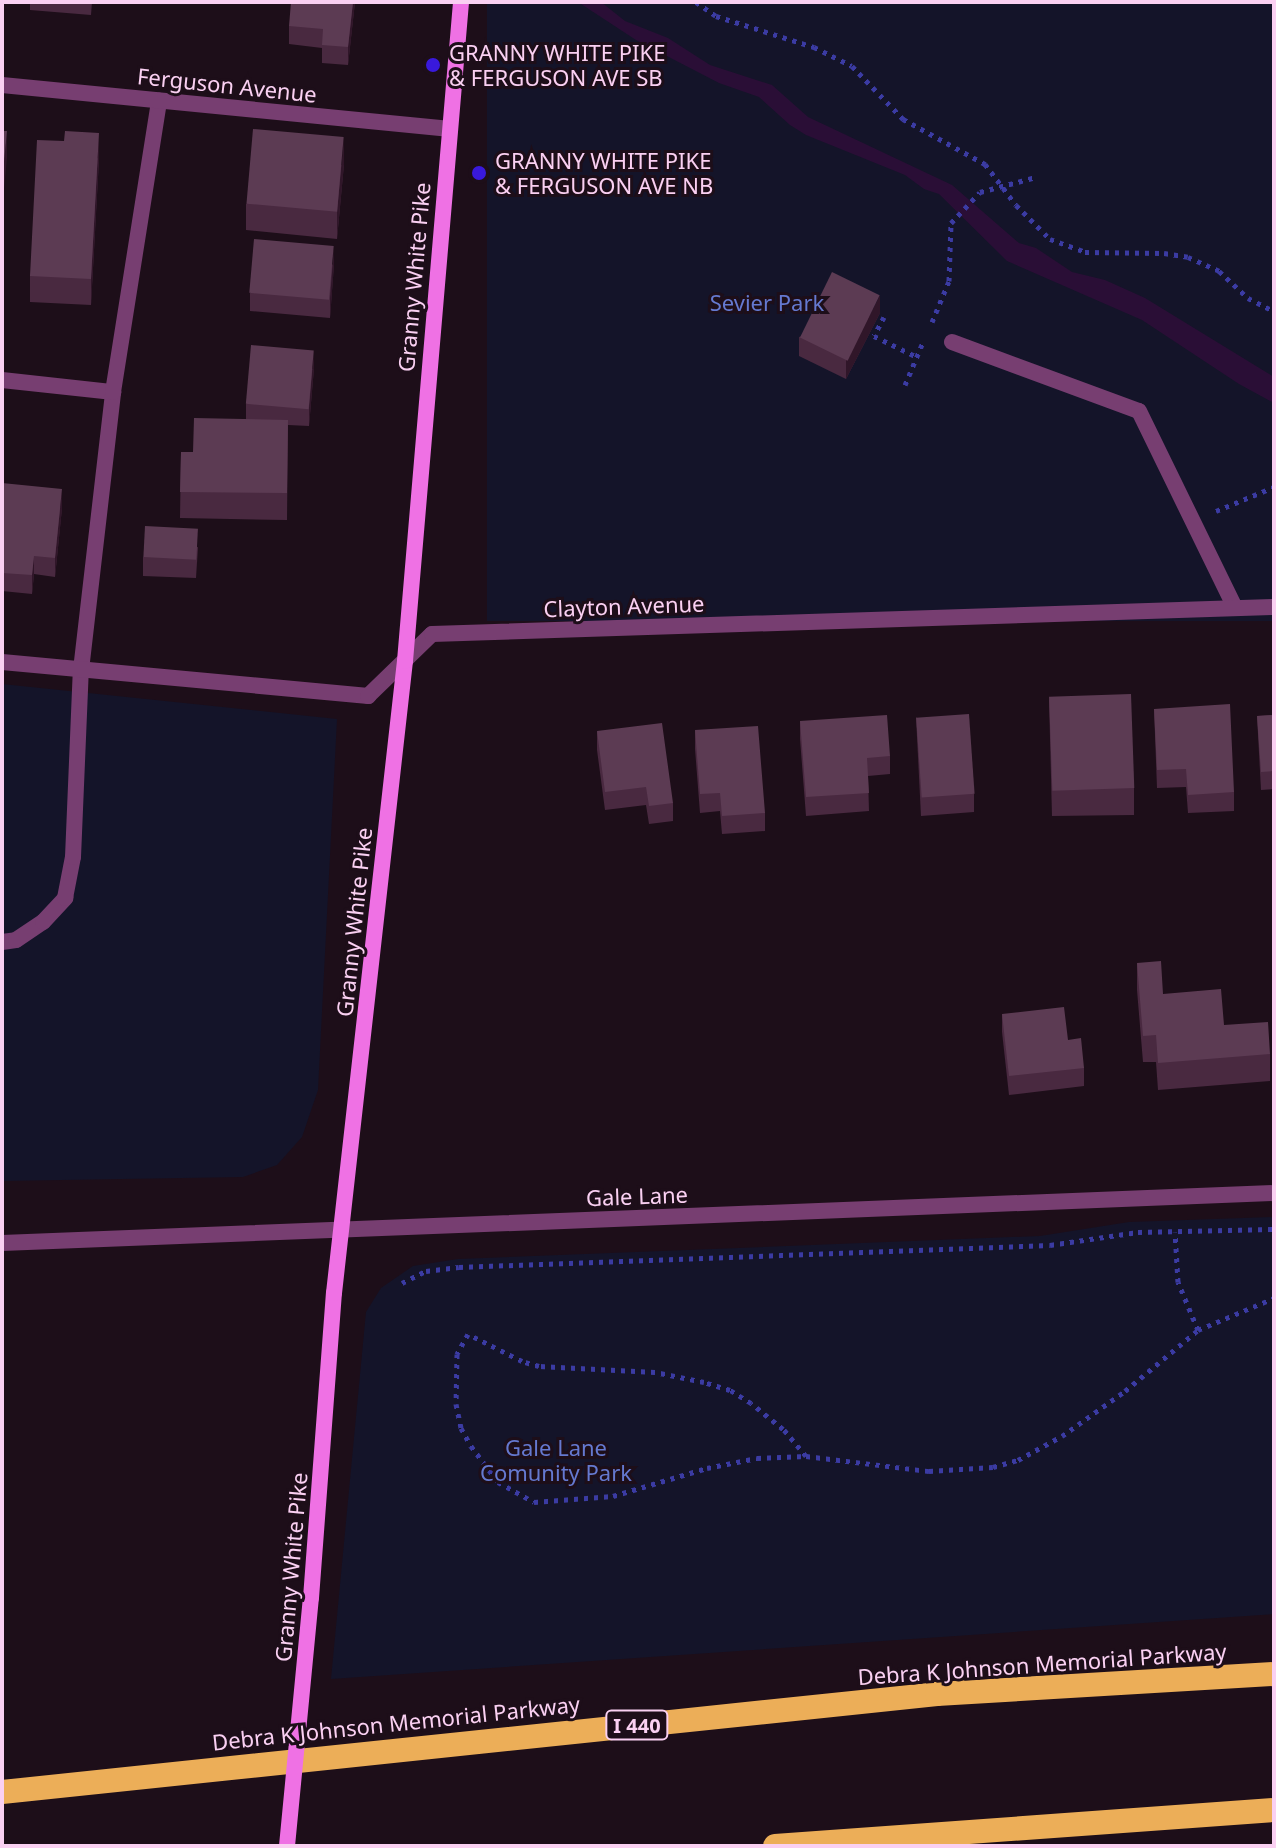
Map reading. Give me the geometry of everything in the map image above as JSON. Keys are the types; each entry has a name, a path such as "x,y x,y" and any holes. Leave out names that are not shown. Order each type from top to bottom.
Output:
{"highway":[{"name":"Debra K Johnson Memorial Parkway","path":"2,1792 937,1694 1274,1674"},
{"path":"775,1846 1274,1810"}],"main road":[{"name":"Granny White Pike","path":"287,1846 311,1598 334,1293 405,661 461,2"}],"street":[{"name":"Ferguson Avenue","path":"2,85 448,129"},
{"path":"2,942 16,940 43,922 65,898 73,857 81,670 113,392 159,101"},
{"path":"952,342 1139,411 1235,608"},
{"path":"2,380 113,392"},
{"name":"Clayton Avenue","path":"2,662 368,696 432,634 1274,607"},
{"name":"Gale Lane","path":"2,1243 1274,1193"}],"path":[{"path":"696,2 716,16 814,47 845,62 865,76 903,119 985,164 1034,226 1058,243 1085,252 1164,253 1188,257 1219,271 1248,298 1274,311"},
{"path":"905,385 949,281 951,223 980,192 1036,177"},
{"path":"884,317 874,336 917,357"},
{"path":"1193,521 1274,487"},
{"path":"402,1283 426,1271 459,1267 1050,1245 1138,1232 1274,1229"},
{"path":"1175,1232 1178,1282 1198,1330"},
{"path":"806,1456 783,1429 751,1403 730,1390 704,1382 655,1372 539,1366 468,1334 457,1354 456,1404 466,1437 483,1466 498,1482 534,1502 602,1498 707,1468 757,1458 806,1456 929,1471 963,1472 1018,1460 1090,1417 1198,1330 1274,1298"}],"green space":[{"name":"Sevier Park","path":"487,2 1274,2 1274,621 487,621"},
{"path":"2,684 337,719 318,1090 302,1137 277,1165 243,1177 2,1181"},
{"name":"Gale Lane Comunity Park","path":"1274,1217 1274,1614 331,1679 366,1312 381,1288 413,1266 458,1259 1040,1236 1129,1222"}],"shaded area":[{"path":"578,2 601,2 625,21 668,38 710,65 772,85 808,117 952,185 1019,243 1036,248 1072,272 1105,280 1145,298 1274,377 1274,403 1239,384 1142,320 1007,261 939,194 924,189 905,175 806,135 759,97 719,83 636,40"}],"building":[{"path":"291,2 353,2 348,47 322,45 323,29 289,26"},
{"path":"253,129 344,137 337,212 246,204"},
{"path":"2,131 7,131 2,183"},
{"path":"65,131 99,133 91,279 30,276 37,140 64,141"},
{"path":"254,239 334,246 329,300 249,293"},
{"path":"832,272 880,295 848,361 800,338"},
{"path":"251,345 314,350 309,409 246,404"},
{"path":"194,418 288,420 287,493 180,492 181,452 193,452"},
{"path":"2,483 62,489 55,558 34,556 32,575 2,573"},
{"path":"145,526 198,529 196,560 143,557"},
{"path":"1131,694 1134,788 1052,791 1049,697"},
{"path":"1230,704 1234,792 1188,795 1186,769 1157,770 1154,709"},
{"path":"969,714 975,794 922,798 916,718"},
{"path":"887,715 890,756 867,758 869,793 806,797 800,721"},
{"path":"1274,715 1274,771 1261,772 1257,716"},
{"path":"662,723 673,803 649,806 646,787 605,792 597,731"},
{"path":"758,726 765,813 722,816 720,793 700,794 695,730"},
{"path":"1161,961 1163,994 1221,989 1224,1025 1268,1022 1270,1054 1158,1063 1156,1035 1143,1036 1137,963"},
{"path":"1064,1007 1068,1040 1081,1038 1084,1068 1009,1076 1002,1014"}],"place":[{"name":"GRANNY WHITE PIKE & FERGUSON AVE SB","path":"433,65"},
{"name":"GRANNY WHITE PIKE & FERGUSON AVE NB","path":"479,173"}]}
